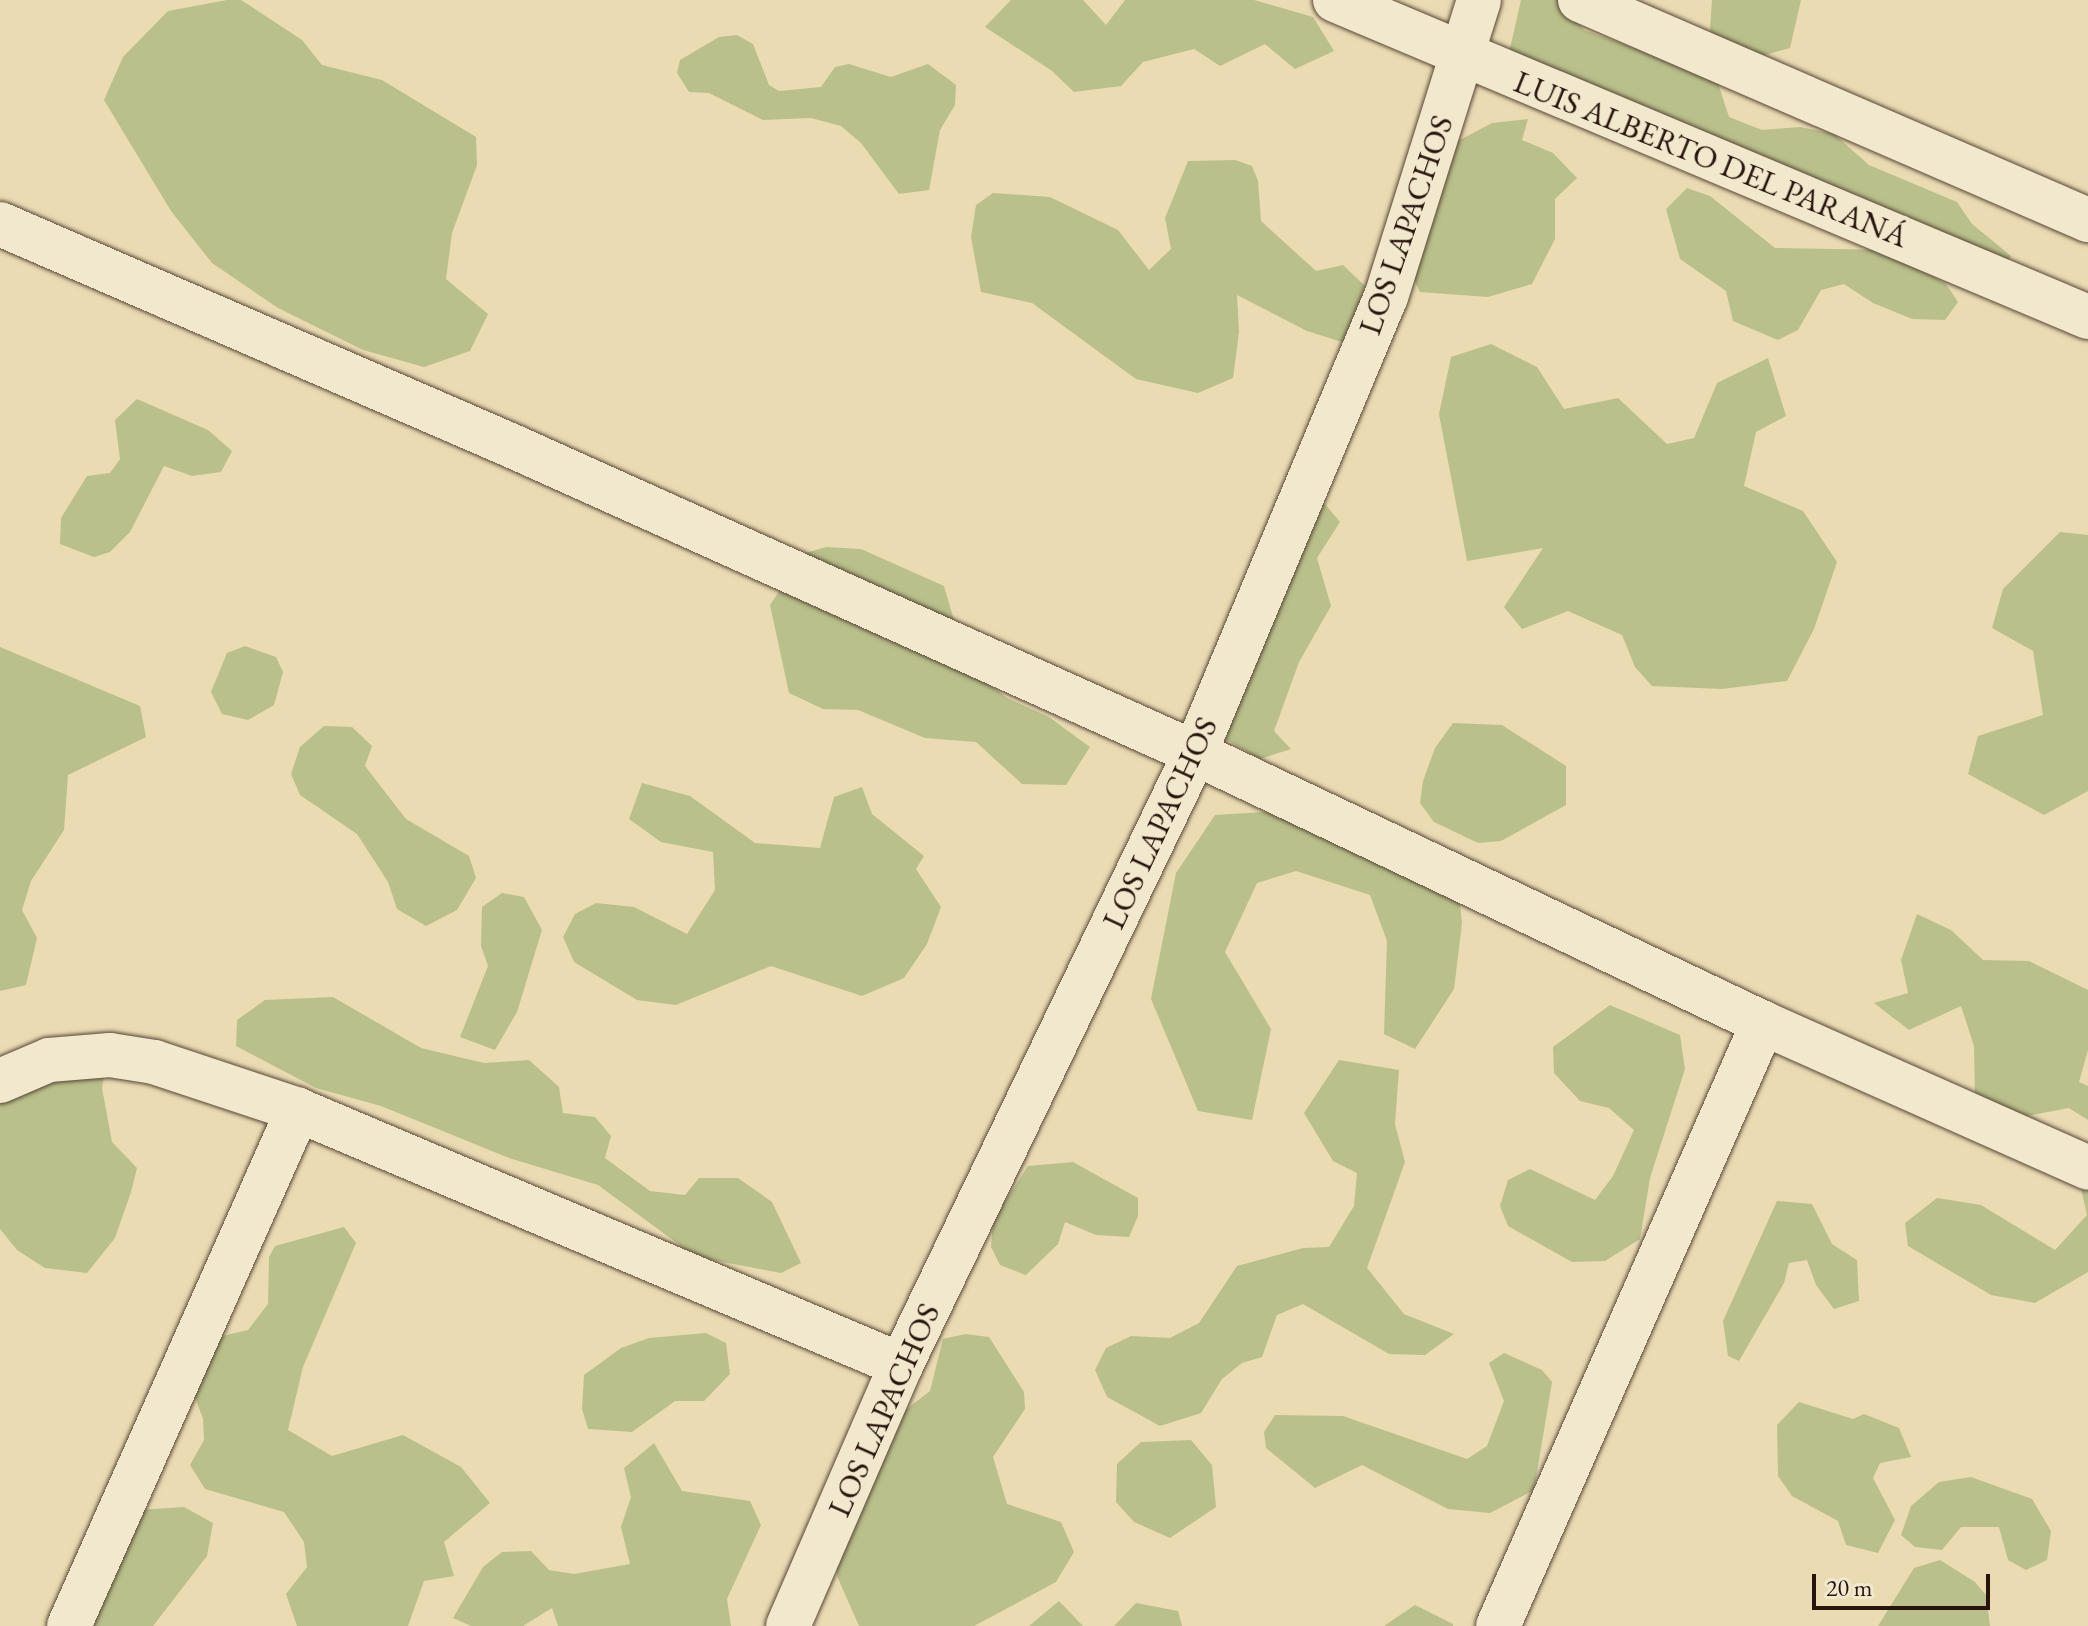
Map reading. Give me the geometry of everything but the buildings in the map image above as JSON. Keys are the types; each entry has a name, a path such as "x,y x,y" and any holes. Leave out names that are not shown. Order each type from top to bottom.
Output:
{"street":[{"name":"LUIS ALBERTO DEL PARANÁ","path":"1335,0 1465,58 2088,317"},
{"name":"LOS LAPACHOS","path":"788,1626 901,1365 1195,753 1386,297 1465,58 1479,0"},
{"path":"1580,0 2088,220"},
{"path":"0,224 510,445 1195,753 1763,1023 2088,1168"},
{"path":"1498,1626 1763,1023"},
{"path":"0,1081 49,1060 110,1055 154,1062 298,1110 901,1365"},
{"path":"69,1626 298,1110"}],"green space":[{"path":"241,0 302,40 322,65 382,80 476,137 477,165 452,233 446,279 488,314 470,351 424,367 363,350 278,308 212,263 171,211 104,100 123,57 168,11"},
{"path":"1011,0 1083,0 1106,25 1125,0 1254,0 1313,17 1334,51 1295,69 1265,44 1220,66 1194,49 1143,62 1121,86 1074,92 1052,71 985,27"},
{"path":"1521,0 1559,0 1584,30 1716,77 1729,117 1762,130 1800,127 1834,134 1869,165 1957,202 1972,224 2011,256 1999,279 1509,53"},
{"path":"1712,0 1801,0 1790,48 1765,55 1718,50 1710,29"},
{"path":"737,35 753,44 769,85 779,91 821,87 835,67 849,64 891,77 928,64 956,85 955,105 940,130 929,190 899,194 861,143 841,126 811,118 763,120 709,93 689,92 677,73 680,60 719,37"},
{"path":"1528,119 1522,140 1553,153 1577,178 1555,199 1555,239 1532,284 1488,297 1420,292 1400,251 1458,141 1492,123"},
{"path":"1235,160 1252,166 1258,181 1261,221 1316,271 1343,265 1365,286 1345,343 1307,331 1237,295 1239,332 1233,378 1198,393 1136,379 1032,303 981,292 971,237 976,205 993,193 1050,197 1118,230 1149,270 1171,249 1165,218 1188,161"},
{"path":"1687,188 1710,196 1775,248 1889,250 1946,284 1958,302 1945,320 1912,319 1873,303 1844,284 1821,290 1798,330 1778,340 1733,321 1726,291 1680,259 1666,209"},
{"path":"1491,344 1537,367 1564,409 1618,398 1667,444 1694,438 1717,383 1768,358 1786,416 1756,432 1744,486 1803,511 1837,562 1814,629 1787,681 1722,689 1652,686 1635,667 1622,635 1568,611 1522,629 1504,607 1543,548 1467,561 1439,414 1451,357"},
{"path":"137,399 208,430 232,451 221,472 192,476 164,466 130,532 110,552 94,557 60,544 61,518 87,476 110,473 120,459 115,420"},
{"path":"1325,504 1340,522 1317,558 1331,606 1299,662 1274,731 1291,749 1260,759 1212,731 1201,708 1200,680 1304,507"},
{"path":"2060,532 2088,535 2088,791 2044,815 1968,774 1978,736 2043,715 2033,651 1992,628 2003,589"},
{"path":"826,547 861,549 944,586 968,668 1007,698 1049,717 1090,747 1066,785 1022,784 976,742 925,738 858,710 823,709 789,693 770,605 805,553"},
{"path":"245,646 276,657 283,672 274,705 248,720 222,714 211,692 227,653"},
{"path":"0,647 140,706 146,737 68,775 64,830 31,881 22,910 37,938 26,985 0,991"},
{"path":"1453,723 1502,725 1566,766 1566,805 1501,841 1478,843 1434,822 1420,803 1423,781 1435,748"},
{"path":"324,726 352,727 372,746 365,766 406,819 469,856 476,878 457,910 426,926 397,909 388,882 357,834 300,795 291,774 300,747"},
{"path":"642,783 690,796 755,843 820,848 834,797 862,787 872,814 924,856 916,869 941,907 927,944 904,978 862,996 771,966 676,1005 637,1000 574,962 563,937 575,914 596,903 634,907 687,934 715,890 713,852 661,842 629,819"},
{"path":"1278,811 1457,878 1462,923 1454,989 1415,1049 1384,1034 1387,941 1370,895 1296,871 1257,883 1225,952 1271,1029 1252,1120 1198,1111 1151,999 1176,873 1215,815"},
{"path":"502,893 524,897 542,930 517,1012 495,1050 460,1037 488,966 481,946 482,907"},
{"path":"1917,914 1951,930 1983,960 2029,961 2088,990 2088,1050 2079,1082 2088,1086 2088,1120 2069,1108 2022,1117 1975,1099 1974,1046 1961,1006 1909,1030 1874,1003 1908,993 1901,960"},
{"path":"333,997 421,1048 484,1063 529,1060 559,1087 563,1113 595,1117 611,1136 605,1158 650,1191 685,1195 699,1178 738,1178 772,1202 801,1263 781,1273 696,1257 598,1185 509,1158 381,1106 316,1088 236,1046 237,1020 265,1000"},
{"path":"1610,1005 1680,1035 1685,1069 1650,1178 1640,1239 1605,1261 1572,1262 1508,1226 1500,1206 1508,1180 1530,1169 1595,1200 1613,1176 1634,1130 1609,1108 1580,1101 1554,1073 1553,1047"},
{"path":"1339,1060 1399,1070 1395,1124 1405,1162 1367,1268 1404,1314 1454,1334 1425,1355 1389,1354 1303,1304 1277,1315 1262,1357 1242,1363 1222,1379 1201,1413 1160,1426 1107,1397 1095,1370 1106,1348 1131,1336 1170,1338 1199,1323 1237,1266 1303,1248 1329,1247 1354,1206 1357,1173 1333,1161 1304,1113"},
{"path":"107,1061 102,1088 112,1142 137,1168 131,1192 115,1238 87,1273 45,1268 17,1250 0,1229 0,1100"},
{"path":"2088,1158 2088,1272 2035,1303 1991,1295 1908,1246 1905,1223 1937,1198 1981,1205 2055,1250 2087,1215 2075,1162"},
{"path":"1073,1162 1138,1198 1138,1216 1129,1237 1096,1235 1065,1222 1058,1244 1026,1275 1000,1265 991,1247 993,1220 1028,1166"},
{"path":"1777,1201 1812,1204 1832,1244 1857,1260 1859,1301 1834,1309 1816,1285 1807,1260 1789,1263 1784,1283 1739,1361 1728,1356 1723,1321"},
{"path":"344,1227 356,1243 303,1367 288,1430 332,1456 403,1435 461,1467 490,1503 444,1542 454,1576 424,1581 408,1626 297,1626 286,1594 307,1567 304,1542 284,1512 205,1489 190,1465 204,1440 203,1419 186,1373 213,1338 248,1330 268,1304 269,1257 275,1246"},
{"path":"706,1333 726,1343 730,1374 704,1401 675,1401 632,1432 588,1429 582,1409 584,1375 621,1348 649,1338"},
{"path":"965,1334 989,1337 1024,1392 1025,1409 993,1457 1007,1504 1061,1522 1074,1552 1056,1582 974,1626 859,1626 837,1576 836,1538 881,1429 930,1391 943,1339"},
{"path":"1504,1353 1542,1370 1552,1382 1534,1490 1490,1513 1448,1509 1362,1465 1315,1488 1266,1448 1264,1432 1275,1415 1343,1416 1467,1459 1487,1446 1504,1401 1489,1363"},
{"path":"1799,1402 1853,1419 1864,1414 1899,1428 1911,1457 1880,1463 1873,1478 1895,1520 1878,1553 1846,1545 1838,1521 1792,1496 1778,1476 1777,1425"},
{"path":"1191,1440 1212,1465 1216,1507 1170,1538 1134,1522 1116,1502 1117,1464 1141,1442"},
{"path":"654,1443 682,1491 750,1501 761,1525 727,1599 731,1626 558,1626 552,1608 523,1626 471,1626 453,1618 483,1567 502,1552 531,1551 549,1570 574,1574 630,1564 621,1527 631,1497 624,1468"},
{"path":"1971,1477 2032,1499 2051,1531 2047,1560 2026,1570 2008,1560 1999,1527 1961,1527 1942,1550 1915,1547 1901,1535 1911,1506 1939,1482"},
{"path":"184,1507 213,1523 207,1556 153,1626 86,1626 138,1510"},
{"path":"1940,1560 1975,1582 1986,1595 1990,1626 1878,1626 1914,1568"},
{"path":"1059,1601 1083,1626 1029,1626"},
{"path":"1136,1603 1178,1611 1182,1626 1114,1626"},
{"path":"1415,1605 1453,1624 1453,1626 1384,1626"}]}
